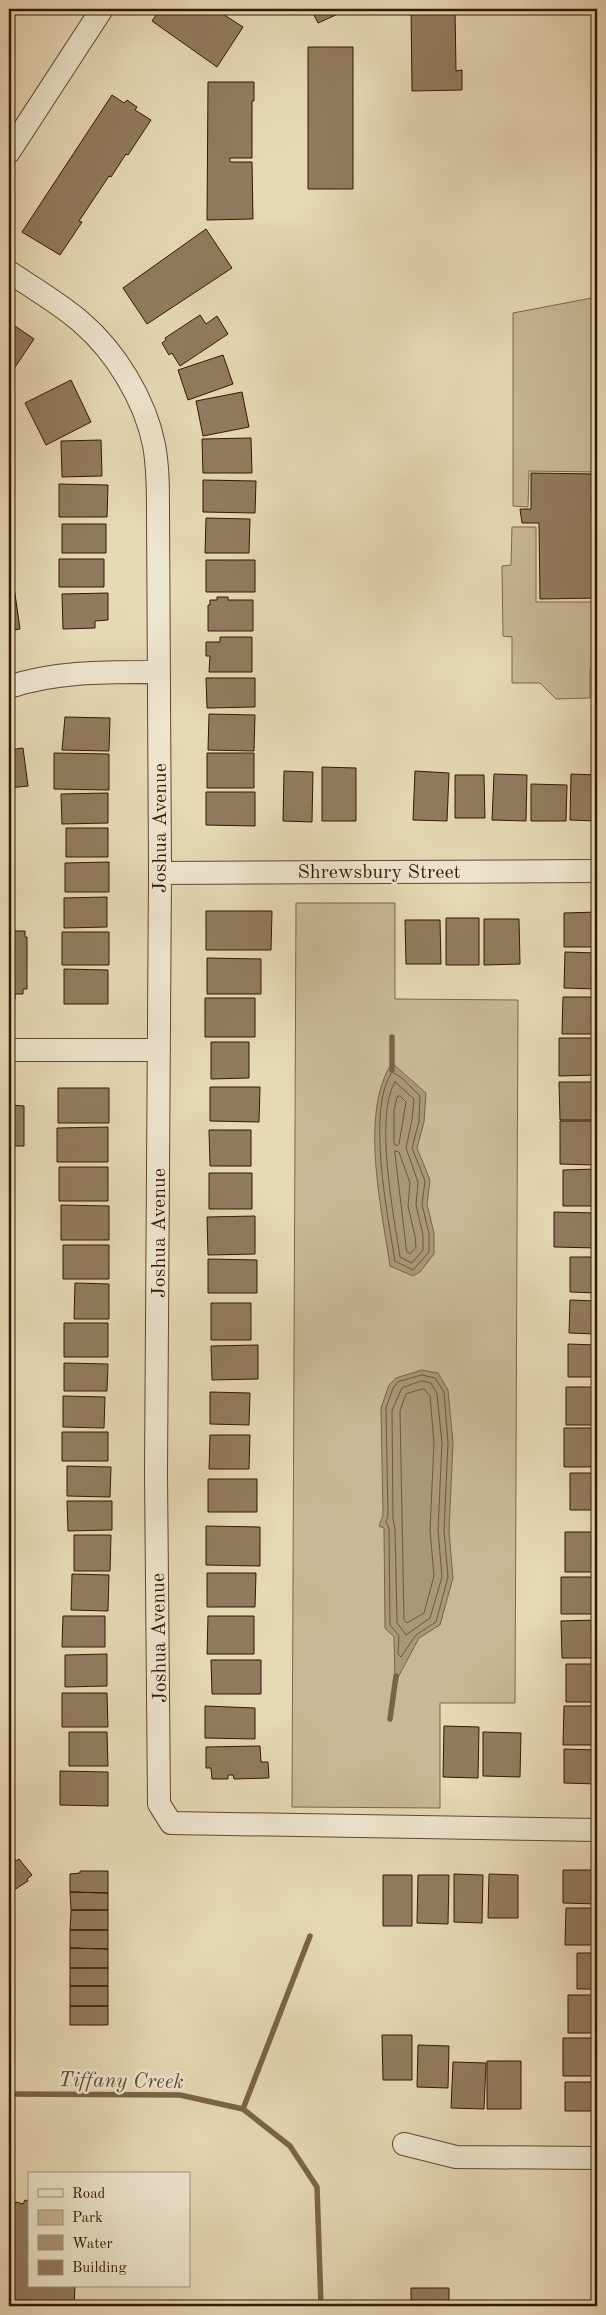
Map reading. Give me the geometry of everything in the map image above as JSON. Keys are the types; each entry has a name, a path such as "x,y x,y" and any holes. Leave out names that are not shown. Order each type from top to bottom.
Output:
{"street":[{"path":"9,152 102,9"},
{"name":"Joshua Avenue","path":"9,272 71,314 101,343 130,383 154,444 158,482 160,873 156,1472 159,1804 170,1823 300,1827 597,1830"},
{"path":"9,687 39,679 82,673 158,672"},
{"name":"Shrewsbury Street","path":"160,873 597,870"},
{"path":"9,1050 159,1050"},
{"path":"404,2144 456,2157 597,2158"}],"green space":[{"path":"597,297 597,472 529,471 528,507 513,506 513,313"},
{"path":"512,527 536,527 536,602 597,602 597,669 590,669 590,698 556,699 540,683 512,683 512,637 503,636 502,566 511,565"},
{"path":"296,903 395,903 395,999 518,1000 515,1703 440,1703 440,1808 292,1807"}],"water":[{"path":"392,1063 426,1093 424,1122 417,1148 430,1180 427,1204 434,1233 434,1254 420,1272 413,1276 390,1266 378,1190 375,1134 377,1108 382,1084"},
{"path":"422,1370 438,1373 448,1390 453,1443 449,1531 453,1578 440,1625 419,1638 395,1683 394,1637 385,1628 384,1528 379,1526 383,1515 381,1408 389,1385 396,1378"}],"building":[{"path":"160,9 215,9 243,27 217,67 152,21"},
{"path":"311,9 349,9 318,23"},
{"path":"411,9 455,9 456,71 462,70 462,90 412,91"},
{"path":"308,47 353,47 353,189 308,189"},
{"path":"208,82 254,82 252,158 230,158 230,162 252,162 253,219 207,220"},
{"path":"112,95 124,103 127,100 137,107 135,110 151,120 128,155 126,154 111,177 109,176 79,221 82,222 60,255 22,232"},
{"path":"206,229 232,268 147,324 123,288"},
{"path":"200,315 206,324 217,316 228,334 180,366 172,353 169,355 162,343 166,340 165,338"},
{"path":"9,322 34,339 9,376"},
{"path":"223,355 233,384 188,400 178,370"},
{"path":"71,380 91,422 46,445 25,403"},
{"path":"242,392 249,427 203,436 196,401"},
{"path":"251,438 252,473 203,473 202,439"},
{"path":"101,440 102,476 62,477 61,441"},
{"path":"531,473 597,474 597,598 540,599 539,523 522,523 520,509 531,509"},
{"path":"203,480 256,481 255,513 203,512"},
{"path":"59,484 108,485 107,517 59,517"},
{"path":"206,518 250,519 249,553 205,553"},
{"path":"62,524 106,524 106,553 62,553"},
{"path":"59,559 104,559 104,587 59,587"},
{"path":"206,560 255,560 255,592 206,592"},
{"path":"13,580 20,629 9,631 9,581"},
{"path":"108,593 108,620 95,621 95,628 63,629 62,594"},
{"path":"217,597 228,597 228,600 253,600 253,631 208,631 208,605 210,605 210,600 217,600"},
{"path":"220,637 252,637 252,672 209,672 210,656 206,656 206,642 220,642"},
{"path":"206,678 255,678 255,707 207,708"},
{"path":"209,714 255,715 254,751 208,750"},
{"path":"65,717 110,718 109,751 62,750"},
{"path":"23,748 28,786 9,788 9,750"},
{"path":"54,753 109,754 109,790 54,789"},
{"path":"207,753 254,753 254,788 207,788"},
{"path":"322,767 356,768 356,821 322,821"},
{"path":"284,771 313,772 312,822 283,821"},
{"path":"415,771 449,773 447,821 413,820"},
{"path":"494,774 527,775 526,821 492,820"},
{"path":"571,774 597,775 597,821 570,820"},
{"path":"455,775 484,775 485,818 455,818"},
{"path":"531,784 567,785 566,821 531,821"},
{"path":"206,792 255,792 255,826 206,825"},
{"path":"108,793 108,823 62,824 61,794"},
{"path":"66,828 108,828 108,857 66,857"},
{"path":"109,862 109,892 65,892 65,863"},
{"path":"107,897 107,927 64,928 64,898"},
{"path":"206,911 272,911 271,950 206,950"},
{"path":"597,912 597,947 564,947 564,913"},
{"path":"446,918 479,918 479,965 446,965"},
{"path":"484,919 519,919 520,964 484,965"},
{"path":"405,920 440,920 441,964 406,964"},
{"path":"9,931 25,931 25,937 27,937 27,989 23,989 23,994 15,994 15,999 9,999"},
{"path":"62,932 109,932 109,965 62,965"},
{"path":"565,952 597,953 597,989 564,988"},
{"path":"207,958 261,959 261,994 207,994"},
{"path":"64,969 108,970 108,1004 64,1004"},
{"path":"563,997 597,997 597,1034 562,1034"},
{"path":"205,998 255,998 255,1037 205,1037"},
{"path":"559,1038 597,1038 597,1075 559,1076"},
{"path":"211,1042 249,1042 249,1078 211,1079"},
{"path":"559,1082 597,1082 597,1120 560,1120"},
{"path":"210,1087 260,1087 259,1122 210,1121"},
{"path":"58,1088 109,1088 109,1123 58,1123"},
{"path":"9,1101 10,1105 24,1106 24,1146 9,1146"},
{"path":"560,1121 597,1121 597,1165 560,1164"},
{"path":"108,1127 108,1162 57,1162 57,1128"},
{"path":"209,1130 251,1130 251,1166 210,1166"},
{"path":"59,1167 108,1167 108,1201 59,1201"},
{"path":"597,1169 597,1206 563,1206 563,1170"},
{"path":"209,1173 252,1173 252,1209 209,1209"},
{"path":"61,1205 109,1206 109,1240 61,1240"},
{"path":"554,1212 597,1213 597,1248 554,1247"},
{"path":"255,1216 255,1254 208,1255 207,1217"},
{"path":"63,1245 109,1245 109,1279 63,1279"},
{"path":"570,1257 597,1257 597,1293 570,1292"},
{"path":"208,1259 257,1260 257,1293 208,1293"},
{"path":"75,1283 109,1284 109,1319 74,1319"},
{"path":"570,1300 597,1301 597,1334 569,1333"},
{"path":"211,1303 251,1303 251,1340 211,1340"},
{"path":"64,1323 108,1323 108,1357 64,1357"},
{"path":"568,1344 597,1345 597,1377 568,1377"},
{"path":"258,1345 258,1379 212,1380 211,1346"},
{"path":"64,1363 108,1364 107,1391 64,1391"},
{"path":"566,1387 597,1387 597,1425 566,1425"},
{"path":"210,1392 250,1393 249,1425 210,1424"},
{"path":"63,1396 105,1397 104,1428 63,1427"},
{"path":"564,1428 597,1428 597,1467 564,1467"},
{"path":"62,1432 108,1432 108,1461 62,1461"},
{"path":"210,1435 250,1435 249,1469 209,1469"},
{"path":"67,1466 111,1467 110,1497 67,1496"},
{"path":"570,1473 597,1473 597,1510 570,1510"},
{"path":"208,1479 257,1479 257,1512 208,1512"},
{"path":"67,1501 112,1501 112,1530 68,1531"},
{"path":"206,1526 260,1527 260,1566 206,1565"},
{"path":"565,1532 597,1532 597,1572 565,1572"},
{"path":"74,1535 111,1535 110,1571 74,1571"},
{"path":"207,1573 256,1573 255,1607 207,1607"},
{"path":"72,1574 109,1575 108,1611 71,1610"},
{"path":"561,1577 597,1577 597,1614 561,1614"},
{"path":"63,1616 105,1616 105,1647 62,1647"},
{"path":"208,1616 254,1616 254,1654 207,1654"},
{"path":"597,1620 597,1658 562,1658 561,1621"},
{"path":"107,1654 107,1686 65,1687 65,1655"},
{"path":"211,1660 261,1660 261,1694 212,1694"},
{"path":"566,1664 597,1664 597,1702 566,1702"},
{"path":"62,1693 107,1693 108,1727 62,1727"},
{"path":"205,1706 255,1708 255,1739 205,1738"},
{"path":"564,1706 597,1706 597,1745 563,1745"},
{"path":"444,1726 479,1727 478,1778 443,1777"},
{"path":"69,1732 107,1732 108,1766 69,1766"},
{"path":"483,1732 521,1733 520,1777 483,1776"},
{"path":"260,1746 261,1762 268,1762 269,1778 234,1779 233,1775 228,1775 228,1779 212,1779 211,1768 206,1768 206,1747"},
{"path":"564,1749 597,1750 597,1784 564,1783"},
{"path":"60,1771 108,1772 108,1806 60,1805"},
{"path":"9,1851 16,1861 19,1859 32,1875 27,1879 28,1881 14,1890 9,1883"},
{"path":"563,1870 597,1870 597,1904 563,1903"},
{"path":"80,1871 108,1871 108,1893 70,1892 70,1874 80,1873"},
{"path":"454,1874 483,1875 482,1923 454,1922"},
{"path":"489,1874 518,1875 518,1918 488,1918"},
{"path":"383,1875 412,1875 412,1926 383,1926"},
{"path":"418,1875 449,1875 448,1924 417,1923"},
{"path":"70,1892 108,1893 108,1910 71,1910"},
{"path":"566,1908 597,1908 597,1945 565,1945"},
{"path":"71,1910 108,1910 108,1930 70,1930"},
{"path":"70,1930 108,1930 108,1949 70,1948"},
{"path":"70,1948 108,1949 108,1968 70,1968"},
{"path":"577,1953 597,1953 597,1989 577,1989"},
{"path":"70,1968 108,1968 108,1986 70,1986"},
{"path":"70,1986 108,1986 108,2006 70,2006"},
{"path":"568,1995 597,1995 597,2033 568,2033"},
{"path":"70,2006 108,2006 108,2025 70,2025"},
{"path":"382,2035 412,2035 412,2080 383,2080"},
{"path":"563,2038 597,2038 597,2076 563,2076"},
{"path":"418,2045 449,2046 448,2088 417,2087"},
{"path":"487,2061 521,2061 521,2109 487,2109"},
{"path":"453,2062 486,2063 484,2109 451,2108"},
{"path":"565,2082 597,2082 597,2111 565,2111"},
{"path":"25,2200 28,2201 28,2288 75,2288 74,2306 9,2306 9,2214 13,2214 16,2202 23,2204"},
{"path":"411,2288 449,2288 449,2306 411,2306"}],"waterway":[{"path":"392,1037 392,1070"},
{"path":"390,1719 396,1676"},
{"path":"243,2109 310,1936"},
{"name":"Tiffany Creek","path":"9,2094 180,2095 243,2109 290,2146 317,2187 321,2306"}]}
